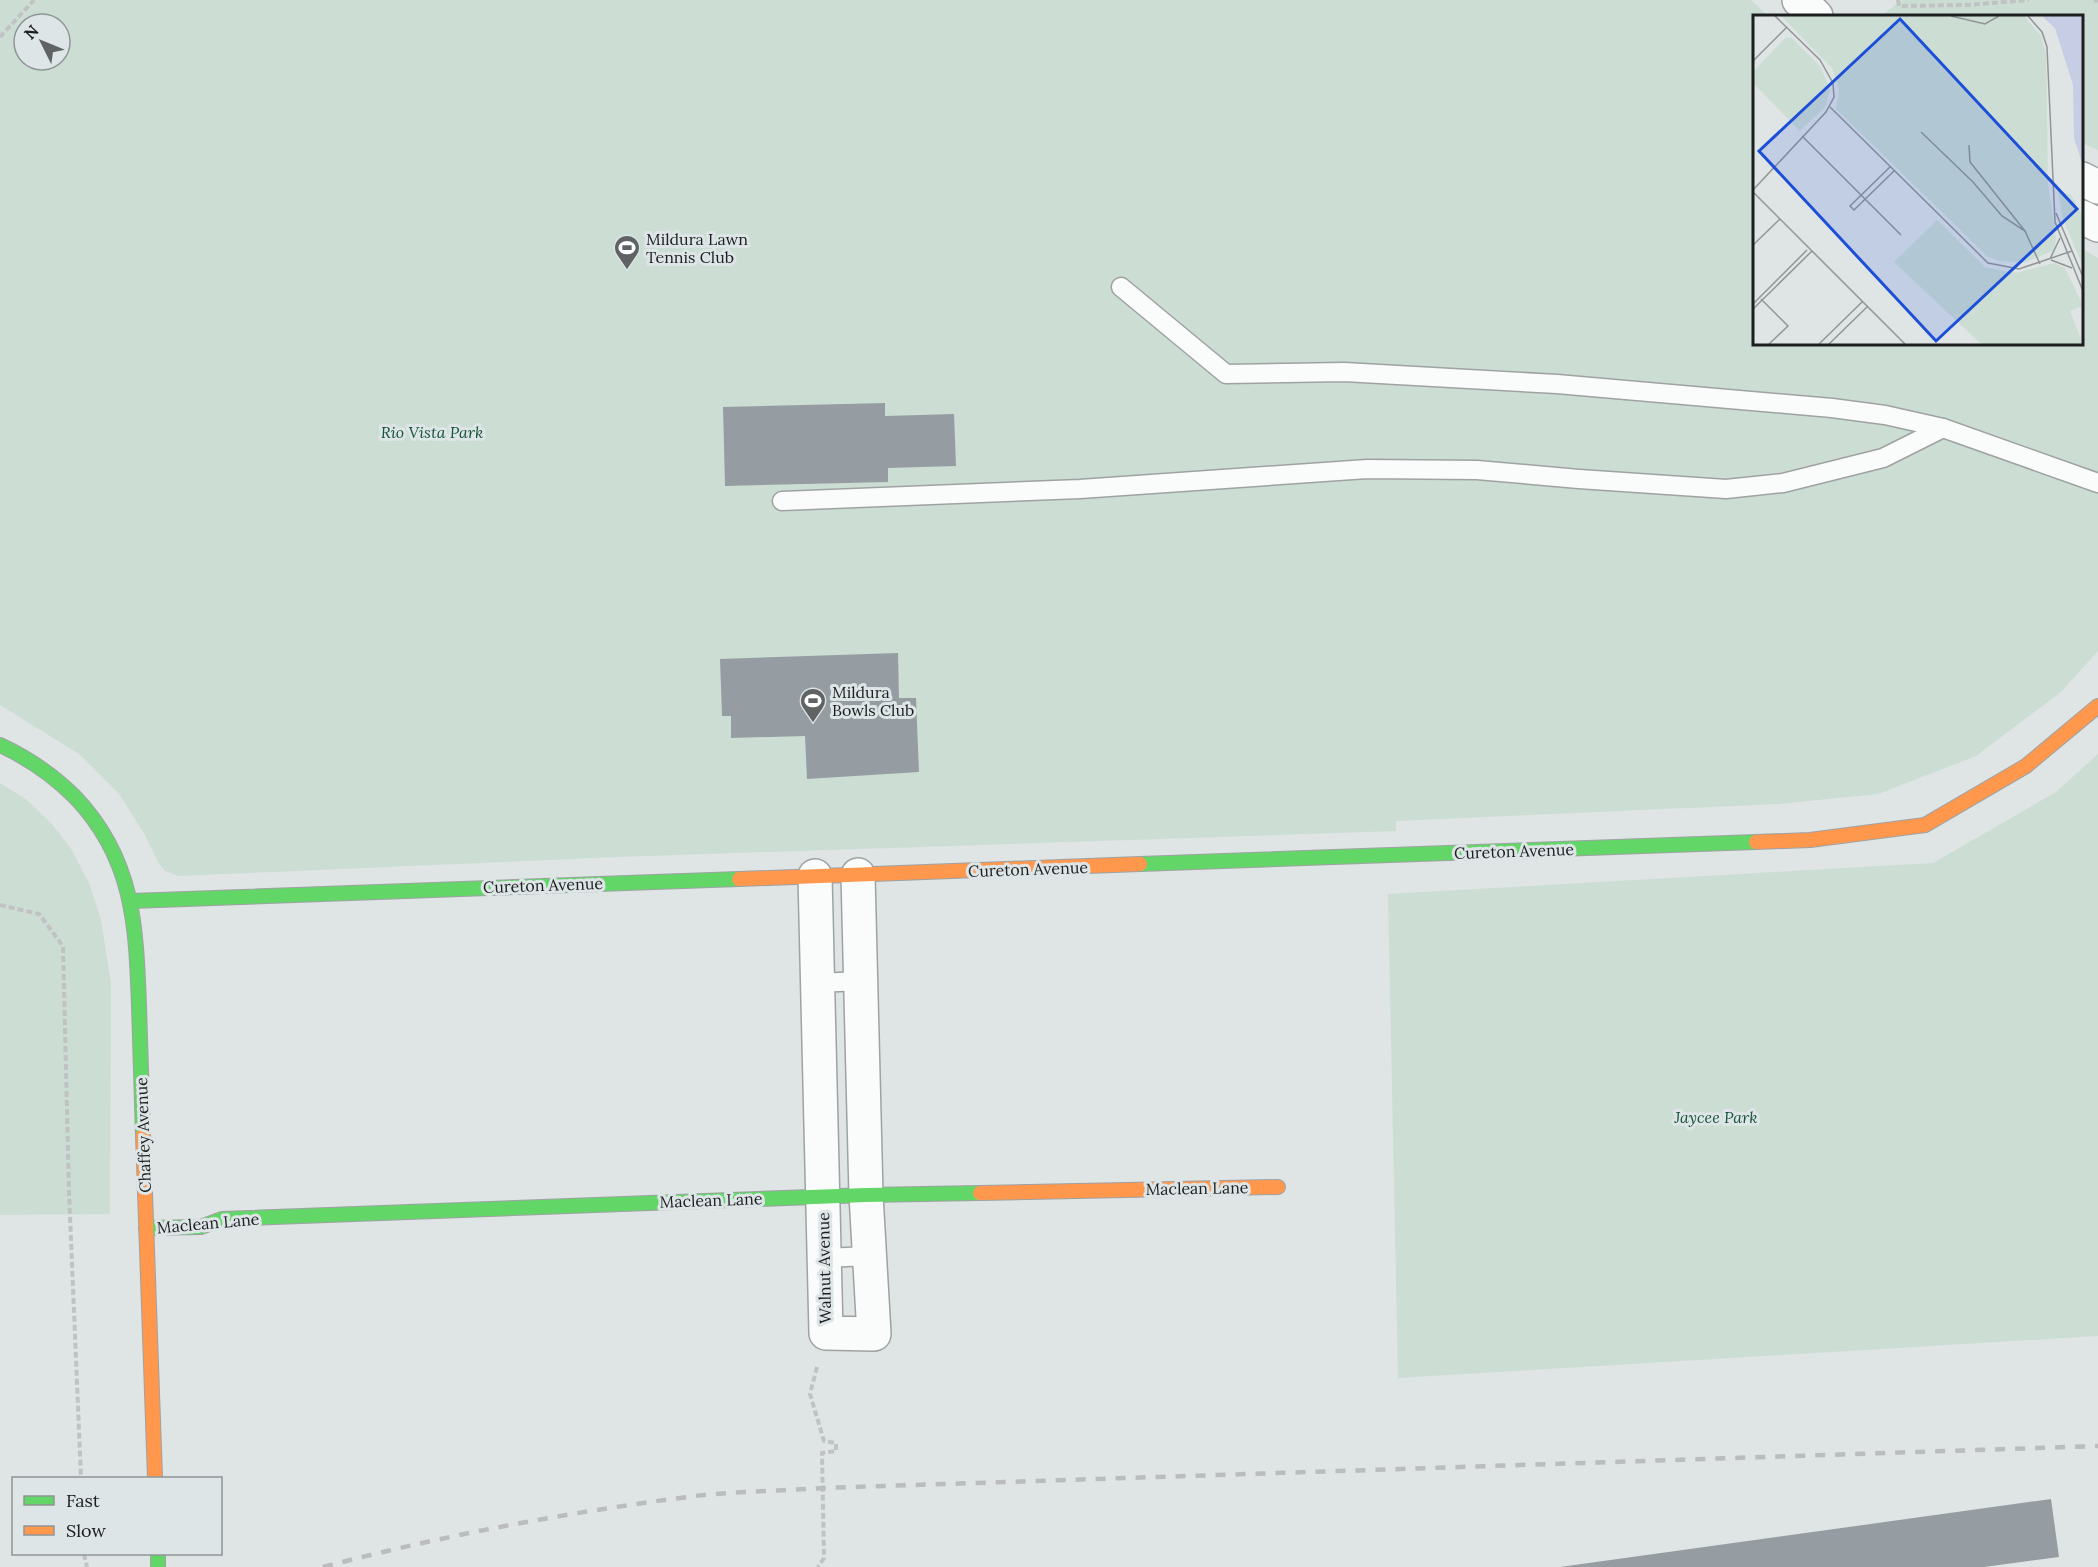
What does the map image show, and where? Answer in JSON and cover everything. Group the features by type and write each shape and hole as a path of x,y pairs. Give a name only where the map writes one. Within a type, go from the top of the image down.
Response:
{"street":[{"path":"1798,0 1815,15"},
{"path":"2083,180 2098,187"},
{"path":"2083,218 2098,225"},
{"name":"Cureton Avenue","path":"130,901 1810,840 1925,825 2026,766 2098,706"},
{"path":"0,745 42,769 71,793 95,821 116,856 130,901"},
{"name":"Walnut Avenue","path":"815,876 826,1334 874,1334 866,1195 858,875"},
{"name":"Chaffey Avenue","path":"130,901 137,952 155,1477"},
{"name":"Maclean Lane","path":"146,1228 201,1227 222,1219 823,1196 1278,1187"}],"lane":[{"path":"1122,287 1226,374 1344,372 1557,384 1832,408 1885,415 1943,428 2098,483"},
{"path":"782,501 1080,489 1366,469 1477,470 1726,489 1783,483 1883,458 1943,428"},
{"path":"817,983 861,981"},
{"path":"824,1258 870,1256"}],"path":[{"path":"0,37 34,0"},
{"path":"1898,0 1899,6 1969,5 2029,0"},
{"path":"0,905 39,914 63,946 69,1192 81,1477"},
{"path":"818,1567 824,1558 822,1453 836,1451 836,1443 824,1441 810,1394 826,1334"}],"green space":[{"name":"Rio Vista Park","path":"0,0 1751,0 1767,15 1753,15 1753,345 2083,345 2083,250 2098,258 2098,651 2061,692 1976,756 1878,794 1778,804 1396,821 1396,831 618,857 179,876 165,871 158,862 145,835 119,794 79,754 0,705"},
{"path":"1902,0 2098,0 2098,150 2083,143 2083,15 1882,15"},
{"name":"Jaycee Park","path":"2098,754 2098,1336 1398,1378 1388,894 1933,863 2056,792"},
{"path":"0,783 27,800 52,824 71,849 89,883 101,920 111,984 110,1214 0,1215"}],"building":[{"path":"885,403 885,416 954,414 956,466 888,468 888,482 725,486 723,407"},
{"path":"898,653 899,698 916,698 919,772 807,779 805,736 731,738 731,716 722,716 720,659"},
{"path":"2051,1499 2059,1557 1984,1567 1560,1567"}],"railway":[{"path":"323,1567 415,1545 554,1517 648,1502 727,1493 2098,1446"}],"traffic: fast":[{"path":"0,745 40,768 75,797 95,820 120,869 128,894 136,948 143,1135"},
{"path":"1140,864 1756,842"},
{"path":"131,901 739,879"},
{"path":"146,1228 201,1227 222,1219 866,1195 980,1193"},
{"path":"158,1555 158,1567"}],"traffic: slow":[{"path":"1756,842 1810,840 1925,825 2026,766 2098,706"},
{"path":"739,879 1140,864"},
{"path":"143,1135 155,1477"},
{"path":"980,1193 1278,1187"}],"place":[{"name":"Mildura Lawn Tennis Club","path":"627,271"},
{"name":"Mildura Bowls Club","path":"813,724"}]}
